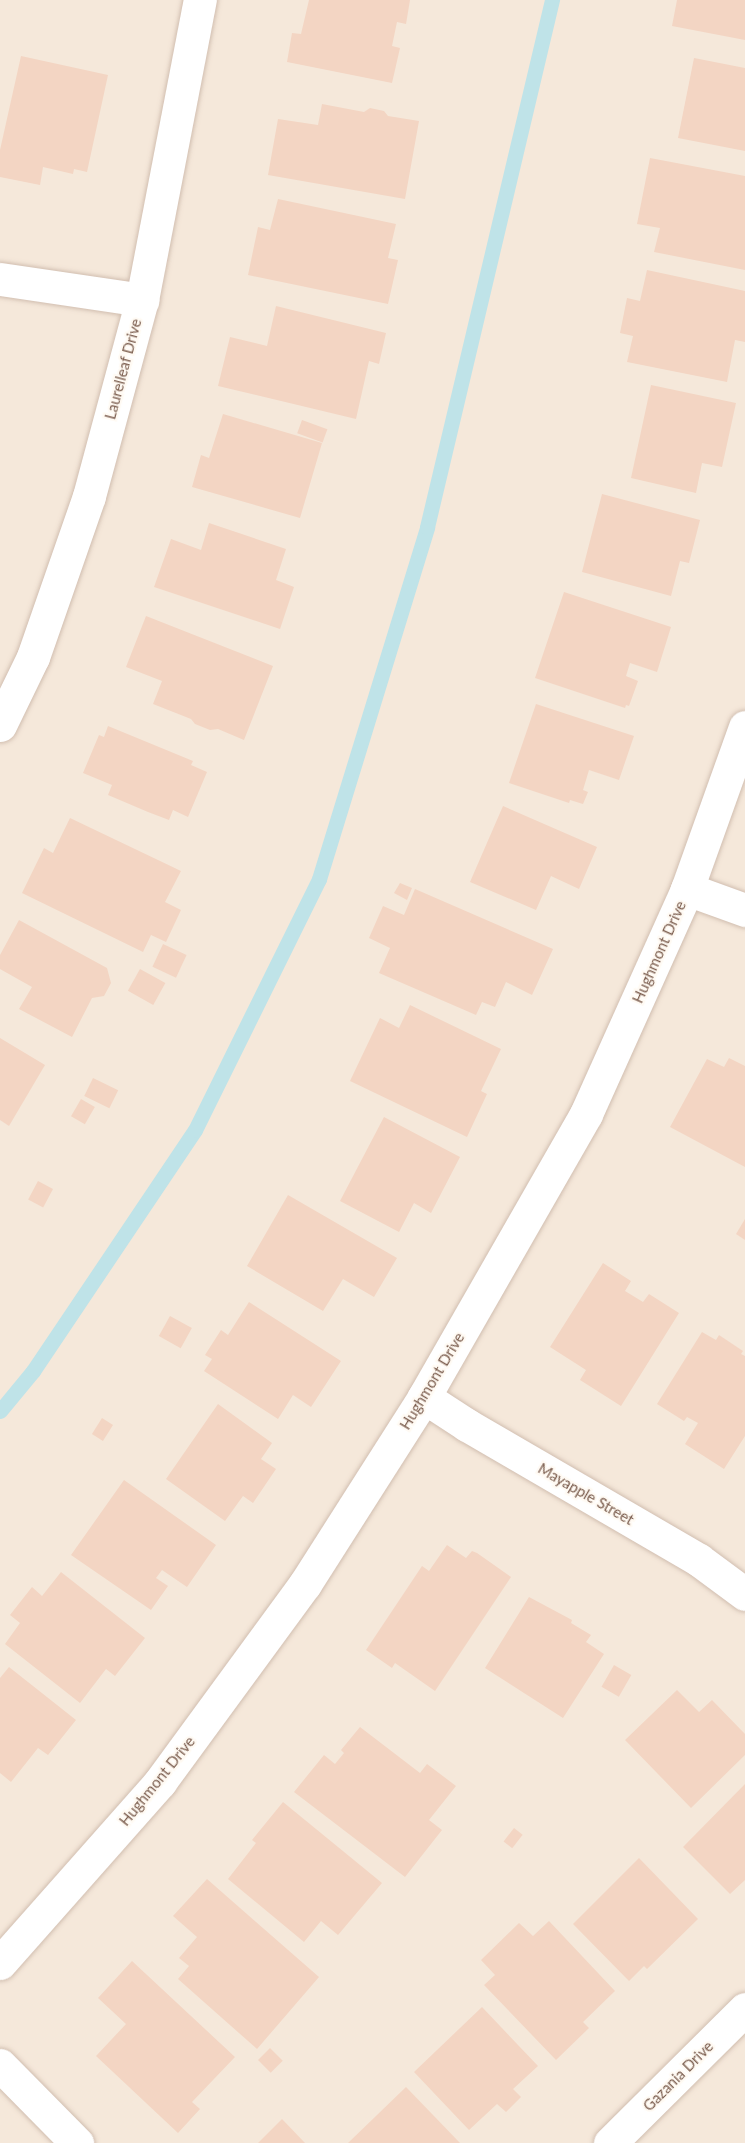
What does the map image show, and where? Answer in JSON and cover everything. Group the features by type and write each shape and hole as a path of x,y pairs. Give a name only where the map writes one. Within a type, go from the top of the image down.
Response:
{"street":[{"name":"Laurelleaf Drive","path":"0,725 33,657 89,496 142,300 200,0"},
{"path":"0,279 142,300"},
{"name":"Hughmont Drive","path":"0,1963 160,1782 306,1584 424,1397 586,1114 687,889 745,727"},
{"path":"687,889 745,910"},
{"name":"Mayapple Street","path":"424,1397 467,1425 699,1560 745,1594"},
{"name":"Gazania Drive","path":"610,2143 745,2009"},
{"path":"0,2065 77,2143"}],"shaded area":[{"path":"0,0 745,0 745,2143 0,2143"}],"building":[{"path":"309,0 410,0 406,24 397,22 392,46 400,48 392,83 287,62 292,33 301,34"},
{"path":"677,0 745,0 745,40 672,26"},
{"path":"21,56 108,75 87,172 74,169 73,174 43,167 40,185 0,177 0,150"},
{"path":"694,58 745,68 745,151 678,138"},
{"path":"322,104 364,112 370,108 384,111 388,116 419,121 405,199 268,175 278,119 318,125"},
{"path":"650,158 745,176 745,270 654,252 660,228 637,224"},
{"path":"278,199 396,224 388,258 398,260 388,304 248,275 258,227 270,230"},
{"path":"647,270 745,291 745,342 735,340 727,382 627,362 633,336 620,333 627,298 640,301"},
{"path":"276,306 386,333 379,364 369,361 356,419 218,386 230,337 267,346"},
{"path":"651,385 736,403 722,467 702,463 696,493 631,478"},
{"path":"223,414 322,443 300,518 192,487 201,455 209,458"},
{"path":"302,420 327,429 323,442 297,433"},
{"path":"602,494 700,520 689,563 680,561 671,596 582,572"},
{"path":"209,523 286,549 276,580 294,587 280,629 154,587 171,539 201,550"},
{"path":"564,592 671,627 657,672 630,663 626,676 638,681 629,706 626,705 625,708 535,678"},
{"path":"146,616 273,666 244,740 218,729 210,730 195,724 191,719 153,704 162,681 126,667"},
{"path":"536,704 634,736 619,780 589,770 583,790 588,792 583,804 570,800 569,803 509,783"},
{"path":"108,726 193,761 191,765 207,772 188,817 173,810 169,820 148,812 108,795 112,785 83,773 99,735 104,737"},
{"path":"503,806 597,847 579,889 551,876 536,910 470,882"},
{"path":"70,818 181,871 165,902 181,910 166,942 151,935 143,952 22,893 44,848 53,853"},
{"path":"400,883 412,888 407,900 394,893"},
{"path":"415,889 553,949 532,995 506,982 495,1007 482,1002 476,1015 379,973 390,948 369,938 383,906 404,915"},
{"path":"19,920 107,968 111,983 104,996 92,998 72,1037 19,1009 32,987 0,969 0,955"},
{"path":"163,944 187,955 176,978 152,967"},
{"path":"140,969 165,983 153,1005 128,991"},
{"path":"410,1005 501,1049 481,1091 487,1094 467,1137 350,1081 380,1018 399,1028"},
{"path":"0,1038 45,1065 9,1126 0,1120"},
{"path":"729,1058 745,1066 745,1167 670,1127 707,1059 724,1067"},
{"path":"93,1078 118,1090 109,1108 84,1096"},
{"path":"81,1099 95,1107 85,1124 71,1116"},
{"path":"384,1117 460,1157 431,1213 414,1203 399,1232 340,1201"},
{"path":"38,1181 53,1189 43,1208 28,1200"},
{"path":"288,1195 397,1258 374,1297 343,1279 323,1311 247,1266"},
{"path":"745,1219 745,1240 736,1234"},
{"path":"603,1263 631,1281 625,1291 643,1302 649,1294 679,1313 621,1406 580,1380 586,1370 550,1347"},
{"path":"249,1302 341,1361 311,1407 293,1395 278,1419 204,1371 212,1359 205,1355 221,1330 228,1335"},
{"path":"170,1316 192,1328 181,1348 159,1336"},
{"path":"702,1332 716,1340 719,1335 743,1351 741,1354 745,1356 745,1436 724,1469 685,1444 698,1423 687,1417 684,1421 657,1404"},
{"path":"218,1404 272,1443 261,1459 276,1469 253,1503 243,1496 225,1521 166,1479"},
{"path":"102,1418 113,1425 103,1441 92,1434"},
{"path":"124,1480 216,1545 187,1587 162,1570 156,1578 168,1586 151,1610 71,1555"},
{"path":"447,1545 466,1558 472,1551 477,1553 511,1577 435,1691 395,1663 392,1668 366,1650 422,1566 429,1571"},
{"path":"61,1572 145,1638 115,1676 106,1669 80,1703 5,1644 20,1623 10,1615 32,1587 42,1596"},
{"path":"529,1597 572,1620 571,1623 591,1635 586,1642 604,1654 563,1718 485,1668"},
{"path":"614,1665 631,1675 619,1697 602,1687"},
{"path":"9,1667 76,1720 48,1755 38,1748 11,1782 0,1773 0,1678"},
{"path":"677,1690 699,1712 712,1700 745,1734 745,1755 691,1808 625,1740"},
{"path":"360,1727 420,1773 427,1764 456,1786 429,1820 442,1830 405,1877 294,1792 324,1755 335,1764 344,1753 341,1750"},
{"path":"745,1784 745,1880 730,1894 683,1847"},
{"path":"283,1802 382,1883 338,1935 321,1921 304,1942 228,1879 256,1843 252,1840"},
{"path":"514,1828 523,1835 512,1848 504,1841"},
{"path":"639,1858 698,1919 647,1969 644,1966 629,1981 573,1924"},
{"path":"207,1879 319,1977 257,2049 178,1979 189,1966 179,1958 197,1937 173,1916"},
{"path":"549,1921 615,1991 583,2022 589,2028 556,2060 484,1985 495,1975 481,1960 519,1923 533,1936"},
{"path":"132,1961 235,2057 192,2102 200,2109 178,2133 96,2056 126,2024 98,1998"},
{"path":"482,2007 538,2066 513,2089 521,2097 506,2112 497,2104 469,2130 414,2072"},
{"path":"270,2048 283,2061 271,2073 258,2060"},
{"path":"406,2087 460,2143 348,2143"},
{"path":"282,2119 305,2143 258,2143"}],"waterway":[{"path":"0,1411 33,1371 195,1130 319,879 427,527 552,0"}]}
